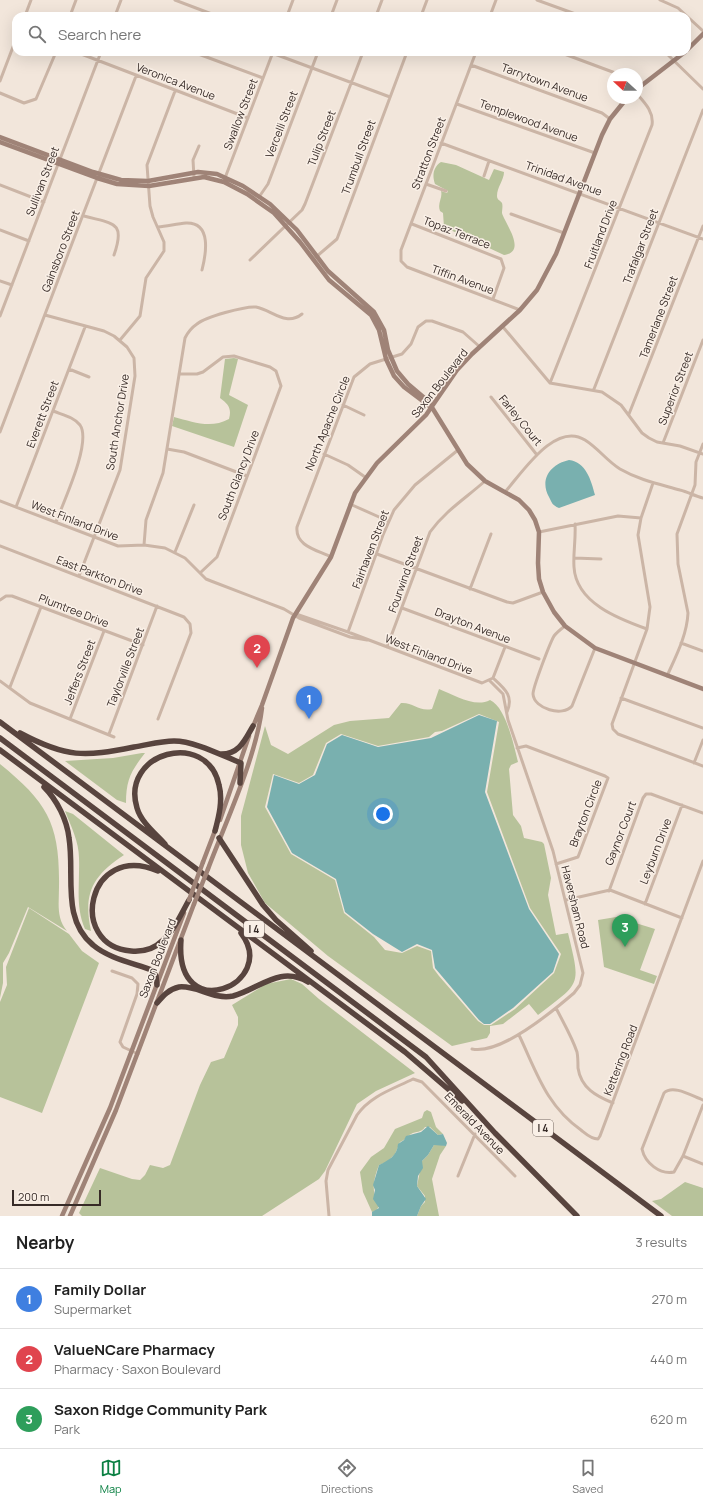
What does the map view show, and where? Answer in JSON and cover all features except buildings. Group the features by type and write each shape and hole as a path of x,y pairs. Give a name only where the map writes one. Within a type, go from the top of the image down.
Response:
{"highway":[{"path":"3,724 34,741 62,752 78,754 96,754 174,741 187,743 241,763 240,783"},
{"name":"I 4","path":"3,724 174,854 320,961 402,1024 661,1216"},
{"path":"217,754 228,753 238,748 252,726"},
{"name":"I 4","path":"0,738 426,1057 496,1133 577,1216"},
{"path":"0,750 405,1052 449,1088 496,1133"},
{"path":"174,854 143,820 137,809 135,800 136,787 140,776 147,765 158,757 167,753 184,753 204,760 209,765 217,777 220,786 220,809 216,831"},
{"path":"33,775 50,793 61,813 69,837 72,896 76,923 87,939 101,951 152,970 156,976 157,985"},
{"path":"219,838 263,905 320,961"},
{"path":"173,880 157,871 140,865 127,866 111,872 99,885 92,902 94,920 101,934 112,945 123,949 135,951 150,949 166,938 192,902"},
{"path":"181,940 181,964 188,977 196,985 205,989 222,989 240,979 249,963 248,944 236,927"},
{"path":"157,1003 168,992 180,987 224,997 234,995 275,977 287,976 305,981 326,993"}],"main road":[{"path":"691,46 703,33"},
{"path":"643,84 679,56"},
{"name":"Saxon Boulevard","path":"70,1216 96,1158 138,1054 181,940 203,862 216,831 241,763 252,726 262,704 295,614 331,557 350,504 365,477 432,408 457,370 520,310 537,290 547,273 610,119 622,104"},
{"path":"0,137 124,185 166,184 193,175 225,179 258,198 288,224 336,286 371,315 379,330 386,359 391,371 401,384 432,408"},
{"path":"0,142 59,161"},
{"path":"314,257 376,315 384,330 391,357 400,375 428,401 467,464 485,481 519,500 529,510 535,520 539,532 539,579 543,592 554,612 565,626 595,648 703,689"},
{"name":"Saxon Boulevard","path":"62,1216 95,1145 157,985 192,902 208,869 240,783 260,722 262,704"},
{"path":"95,1145 96,1158"},
{"path":"90,1156 92,1160 90,1172"}],"street":[{"path":"26,12 31,0"},
{"path":"72,12 76,0"},
{"path":"116,12 121,0"},
{"path":"175,0 206,12"},
{"path":"288,12 292,0"},
{"path":"332,12 337,0"},
{"path":"378,12 382,0"},
{"path":"422,12 427,0"},
{"path":"492,12 496,0"},
{"path":"537,0 570,12"},
{"path":"660,0 678,8 682,12"},
{"path":"691,21 703,33"},
{"path":"0,81 12,50"},
{"path":"0,93 24,102 32,102 36,99 54,56"},
{"name":"Veronica Avenue","path":"86,56 248,118"},
{"name":"Sullivan Street","path":"0,316 100,56"},
{"path":"204,56 263,78"},
{"name":"Swallow Street","path":"225,179 272,56"},
{"path":"281,56 390,97"},
{"name":"Vercelli Street","path":"258,198 268,184 316,56"},
{"name":"Tulip Street","path":"250,260 288,224 305,204 361,56"},
{"name":"Trumbull Street","path":"314,257 337,239 405,56"},
{"name":"Stratton Street","path":"401,261 401,250 474,56"},
{"path":"570,56 607,70"},
{"path":"669,56 703,89"},
{"name":"Tarrytown Avenue","path":"471,65 602,112 610,119"},
{"name":"Gainsboro Street","path":"0,432 84,216 136,76"},
{"path":"45,315 104,331 120,340 140,316 146,278 164,251 164,242 150,206 148,166 175,91"},
{"name":"Fruitland Drive","path":"550,383 653,120 647,105 643,101"},
{"name":"Templewood Avenue","path":"457,104 595,153"},
{"name":"Trafalgar Street","path":"594,389 703,110"},
{"name":"Trinidad Avenue","path":"441,143 703,239"},
{"path":"193,175 192,160 198,146"},
{"path":"484,176 489,161"},
{"path":"426,184 446,191"},
{"path":"0,185 44,202"},
{"path":"511,214 564,233"},
{"path":"84,216 108,223 118,230 120,237 114,255"},
{"path":"158,227 188,223 197,226 203,233 206,240 206,255 202,270"},
{"name":"Topaz Terrace","path":"412,224 501,259 504,268 493,299"},
{"name":"Tamerlane Street","path":"629,414 703,226"},
{"path":"0,230 29,241"},
{"name":"Tiffin Avenue","path":"401,261 407,267 520,310"},
{"path":"0,281 12,285"},
{"path":"144,545 146,520 160,484 185,338 189,330 198,323 246,306 258,308 284,319 298,318 302,314"},
{"name":"North Apache Circle","path":"331,557 304,544 298,538 297,527 351,382 359,371 370,364 402,354 408,349 415,331 426,321 432,321 463,332 480,347"},
{"path":"503,326 550,383 559,386 594,389 614,398 629,414 642,433 649,438 663,443 680,446 701,454"},
{"name":"Everett Street","path":"16,507 85,327"},
{"name":"South Anchor Drive","path":"79,576 120,470 135,376 134,358 120,340"},
{"name":"Superior Street","path":"663,443 703,340"},
{"name":"South Glancy Drive","path":"179,374 197,374 203,372 223,357 234,356 270,367 276,371 280,378 279,393 217,557 200,573"},
{"path":"69,369 89,376"},
{"name":"Farley Court","path":"491,397 537,455"},
{"path":"343,405 364,415"},
{"path":"53,411 74,419 81,426 83,436 80,457 56,522"},
{"path":"505,492 537,455 556,439 566,436 576,436 584,439 620,468 653,483 703,498"},
{"path":"667,676 686,628 688,613 678,564 677,534 695,485 696,462 701,454 703,444"},
{"path":"167,449 184,452 247,476"},
{"name":"Fairhaven Street","path":"348,632 388,521 403,498 415,485 458,450"},
{"path":"324,454 348,465 365,477"},
{"name":"Fourwind Street","path":"387,647 417,569 423,547 430,532 438,521 485,481"},
{"path":"653,483 641,518 638,535 650,607 647,629 613,718 613,729 618,734 703,766"},
{"name":"West Finland Drive","path":"0,501 94,537 125,547 144,545 165,548 176,552 211,581 477,682 490,680"},
{"path":"350,504 388,521"},
{"path":"176,552 194,505"},
{"path":"539,532 618,516 641,518"},
{"path":"575,524 574,568 577,579 586,594 604,611 647,629"},
{"path":"470,589 491,534"},
{"name":"East Parkton Drive","path":"0,546 184,617 190,624 190,633 158,719"},
{"path":"377,554 470,589 513,603 543,592"},
{"path":"574,558 600,559"},
{"name":"Plumtree Drive","path":"0,600 6,596 12,596 143,645"},
{"name":"Taylorville Street","path":"109,734 157,606"},
{"path":"10,687 41,607"},
{"name":"Drayton Avenue","path":"402,608 538,659"},
{"name":"West Finland Drive","path":"295,614 299,618 350,637 366,640"},
{"path":"565,626 553,638 534,690 534,698 539,705 557,712 567,711 572,706 595,648"},
{"name":"Jeffers Street","path":"70,719 104,631"},
{"path":"348,632 350,637"},
{"path":"681,643 703,651"},
{"path":"490,680 505,647"},
{"name":"Haversham Road","path":"472,1049 480,1051 519,1035 556,1008 578,989 582,977 582,965 556,864 517,748 503,694 490,680"},
{"path":"0,681 30,703 114,737"},
{"path":"621,698 703,728"},
{"path":"694,763 703,740"},
{"name":"Brayton Circle","path":"517,748 526,746 608,778 578,857 556,864"},
{"name":"Gaynor Court","path":"609,890 643,798 646,794 651,794 703,813"},
{"name":"Leyburn Drive","path":"645,904 682,805"},
{"name":"Kettering Road","path":"519,1035 550,1100 565,1118 591,1137 598,1138 613,1103 703,861"},
{"path":"566,900 609,890 682,918"},
{"path":"112,971 132,978 138,984 137,994 120,1042 123,1047 138,1054"},
{"path":"556,1008 577,1053 580,1073 587,1089 613,1103"},
{"name":"Emerald Avenue","path":"329,1216 326,1181 328,1170 363,1106 371,1100 413,1079 422,1082 515,1176"},
{"path":"703,1100 674,1089 666,1091 661,1097 642,1149 644,1158 663,1172 674,1172 684,1156 703,1105"},
{"path":"458,1176 475,1134"},
{"path":"684,1156 703,1164"}],"green space":[{"path":"441,162 456,165 489,180 494,169 504,172 497,196 502,203 502,213 513,236 514,248 511,253 504,255 444,227 443,213 440,211 439,205 441,191 447,193 448,191 435,184 434,178 436,166"},
{"path":"225,359 238,359 229,395 248,405 234,447 172,426 174,417 202,424 215,424 229,419 230,409 220,398"},
{"path":"439,689 471,702 484,702 490,700 501,710 505,718 518,762 511,765 509,769 513,815 521,826 524,838 542,842 544,844 551,878 548,895 556,935 568,933 576,974 570,989 538,1015 529,1004 503,1024 490,1026 490,1033 487,1038 452,1046 328,956 265,903 248,873 241,845 241,816 265,726 271,745 288,754 334,725 350,721 389,718 401,703 427,710 432,709","holes":["479,714 499,722 487,792 530,908 561,954 554,973 515,1009 491,1025 484,1025 478,1021 433,968 431,951 417,946 402,953 385,950 374,937 344,913 335,880 291,854 265,807 273,774 299,783 313,775 326,743 341,734 378,746 429,737 435,732 442,731"]},
{"path":"145,753 136,765 128,782 126,803 117,800 65,761 113,758"},
{"path":"0,764 30,791 48,816 57,847 59,865 60,916 63,926 67,931 28,907 9,953 3,963 3,983 0,998"},
{"path":"65,811 73,814 124,855 104,871 92,887 88,906 91,931 85,929 80,912 79,852"},
{"path":"29,908 69,934 82,951 99,963 42,1113 0,1097 0,1002 7,985 6,967"},
{"path":"616,917 655,929 640,970 657,976 654,984 604,967 598,920"},
{"path":"291,979 302,984 319,999 415,1073 376,1091 357,1104 325,1171 319,1179 262,1216 82,1216 79,1213 100,1168 132,1179 140,1180 145,1175 150,1165 163,1168 170,1165 200,1085 211,1062 224,1058 238,1025 238,1017 232,1005 266,984"},
{"path":"427,1110 431,1112 436,1127 443,1134 438,1135 430,1127 425,1127 420,1131 411,1134 400,1142 395,1154 387,1162 379,1165 375,1176 374,1191 376,1201 379,1206 376,1211 372,1212 363,1192 360,1172 371,1157 384,1148 395,1129 422,1118 424,1112"},
{"path":"438,1144 446,1146 440,1155 432,1179 439,1216 417,1216 421,1206 425,1202 425,1196 417,1186 422,1161 434,1145"},
{"path":"685,1182 703,1188 703,1216 672,1216 652,1201 661,1199"}],"water":[{"path":"569,460 575,461 584,468 592,483 595,495 559,508 554,505 549,497 545,484 546,478 548,473 557,465"},
{"path":"479,715 497,721 485,792 529,909 559,954 553,972 513,1008 490,1024 484,1024 479,1020 435,968 432,950 417,944 402,952 373,934 345,912 336,879 292,853 267,807 274,775 299,784 315,775 327,744 342,735 378,747 431,738"},
{"path":"428,1126 438,1135 443,1134 447,1143 446,1146 434,1145 422,1161 423,1168 418,1176 417,1186 426,1199 417,1216 372,1216 372,1212 379,1208 373,1199 375,1190 373,1185 379,1165 394,1155 398,1144 404,1140 406,1136 421,1132"}],"place":[{"name":"ValueNCare Pharmacy","path":"257,668"},
{"name":"Family Dollar","path":"309,719"},
{"name":"Saxon Ridge Community Park","path":"625,947"}]}
